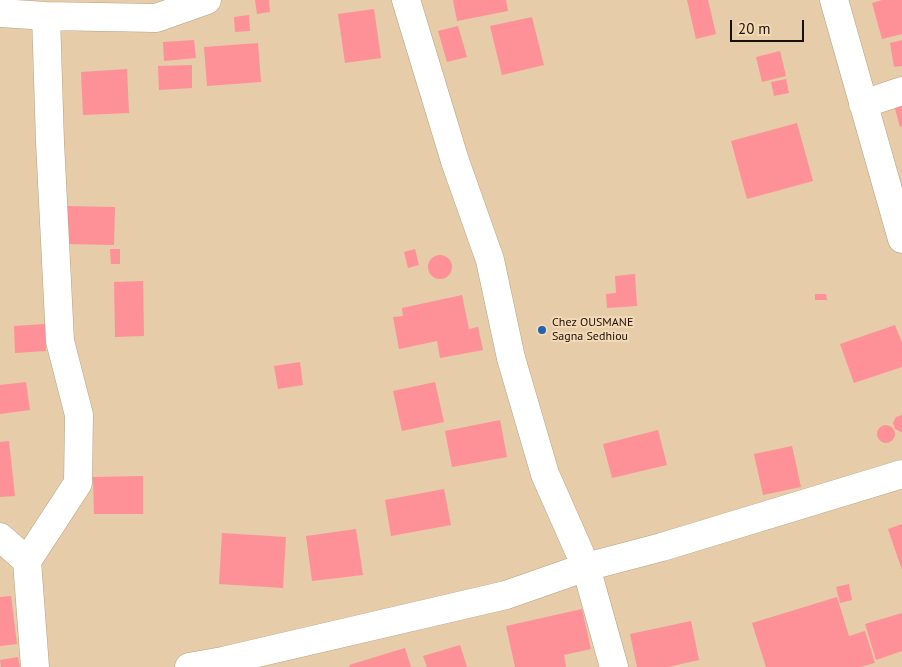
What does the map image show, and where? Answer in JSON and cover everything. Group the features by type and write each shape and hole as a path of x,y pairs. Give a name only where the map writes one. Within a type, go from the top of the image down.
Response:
{"street":[{"path":"0,13 46,16 156,18 207,0"},
{"path":"406,0 455,161 490,260 511,358 545,474 586,567 614,667"},
{"path":"834,0 902,240"},
{"path":"35,667 27,561 78,483 79,415 60,342 46,16"},
{"path":"863,104 902,91"},
{"path":"189,667 506,595 586,567 662,547 902,474"},
{"path":"0,536 27,561"}],"building":[{"path":"255,0 269,0 270,12 257,14"},
{"path":"453,0 506,0 508,11 457,21"},
{"path":"687,0 708,0 716,34 696,39"},
{"path":"882,0 902,0 902,34 882,39 872,3"},
{"path":"374,9 381,58 345,63 338,14"},
{"path":"249,15 250,31 235,32 234,17"},
{"path":"532,17 544,65 502,75 490,26"},
{"path":"458,26 467,57 447,62 438,31"},
{"path":"194,40 196,58 164,61 163,42"},
{"path":"902,40 902,66 894,67 890,43"},
{"path":"258,43 261,82 207,86 204,47"},
{"path":"780,51 786,76 762,82 756,57"},
{"path":"192,65 192,88 159,90 158,66"},
{"path":"127,69 129,113 83,115 81,72"},
{"path":"786,79 789,93 774,96 771,82"},
{"path":"902,102 902,126 900,127 894,105"},
{"path":"797,123 813,181 747,199 731,141"},
{"path":"66,206 115,207 114,245 65,244"},
{"path":"110,249 120,249 120,264 111,264"},
{"path":"415,249 419,265 408,268 404,252"},
{"path":"440,255 449,258 452,267 449,276 440,279 431,276 428,267 431,258"},
{"path":"635,274 637,306 607,308 606,294 616,293 615,276"},
{"path":"143,281 144,336 115,337 114,282"},
{"path":"815,294 826,294 827,300 815,300"},
{"path":"462,295 469,329 478,327 483,350 440,358 437,341 399,349 393,317 403,316 402,308"},
{"path":"45,324 46,351 15,353 14,326"},
{"path":"895,325 902,343 902,367 854,383 840,344"},
{"path":"300,362 303,385 278,389 274,366"},
{"path":"26,382 30,410 0,414 0,385"},
{"path":"435,382 444,422 402,431 393,391"},
{"path":"902,415 901,432 895,429 893,423 896,417"},
{"path":"500,420 507,457 452,467 445,431"},
{"path":"886,425 892,428 895,434 892,440 886,443 880,440 877,434 880,428"},
{"path":"658,430 667,465 612,478 603,444"},
{"path":"9,441 15,496 0,497 0,442"},
{"path":"792,446 801,487 763,495 754,454"},
{"path":"143,476 143,514 94,514 93,477"},
{"path":"444,489 451,525 391,536 385,500"},
{"path":"902,524 902,570 888,529"},
{"path":"356,529 363,575 312,581 306,536"},
{"path":"222,533 286,537 283,588 219,584"},
{"path":"849,584 852,600 840,603 836,587"},
{"path":"11,596 17,644 0,646 0,597"},
{"path":"837,597 849,636 865,631 875,663 860,667 766,667 752,623"},
{"path":"582,609 591,649 564,655 566,667 515,667 506,626"},
{"path":"902,613 902,651 876,660 865,624"},
{"path":"691,621 699,660 668,667 637,667 630,634"},
{"path":"460,645 467,667 427,667 423,656"},
{"path":"405,648 411,667 350,667 349,665"},
{"path":"18,657 20,667 1,667 0,660"}],"place":[{"name":"Chez OUSMANE Sagna Sedhiou","path":"542,330"}]}
